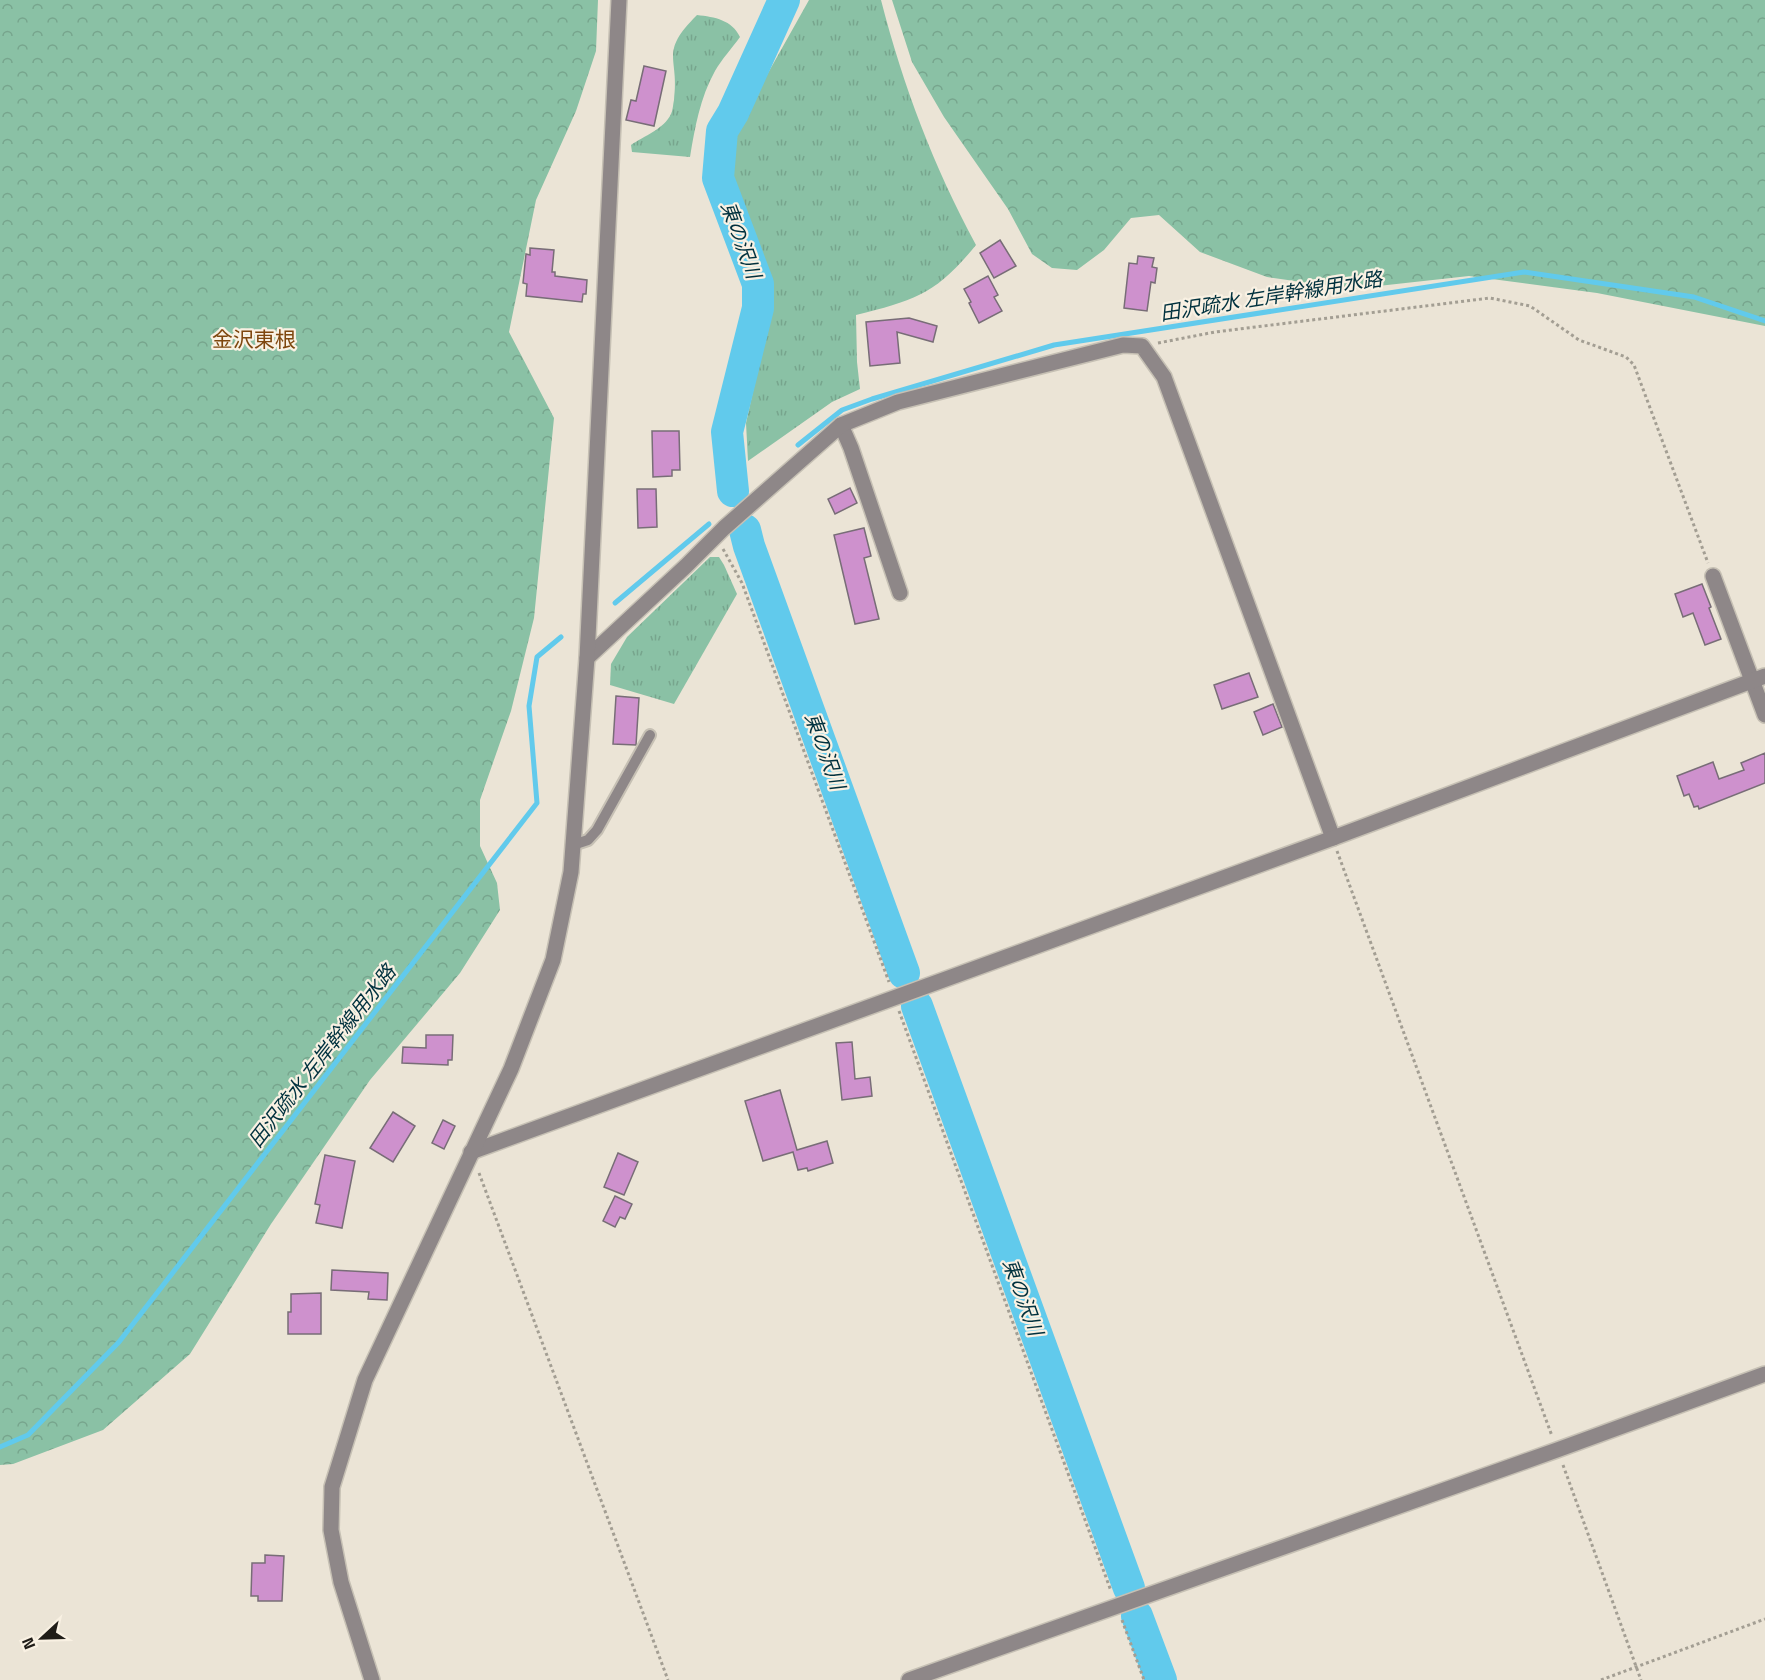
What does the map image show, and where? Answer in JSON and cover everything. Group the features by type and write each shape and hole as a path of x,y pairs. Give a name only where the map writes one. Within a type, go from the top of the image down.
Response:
{"street":[{"path":"372,1680 341,1582 331,1530 332,1487 365,1380 511,1069 553,960 571,872 579,740 587,658 619,0"},
{"path":"587,658 715,536 840,425 909,399 1123,345 1142,346 1164,377 1333,838"},
{"path":"840,425 851,448 900,593"},
{"path":"1713,576 1759,678 1765,715"},
{"path":"471,1152 1333,838 1759,678"},
{"path":"909,1680 1765,1374"}],"lane":[{"path":"573,845 588,840 597,830 650,735"}],"path":[{"path":"1142,346 1215,332 1490,298 1530,306 1579,340 1626,357 1634,365 1713,576"},
{"path":"715,536 742,583 1144,1680"},
{"path":"1333,838 1641,1680"},
{"path":"471,1152 668,1680"},
{"path":"1601,1680 1765,1619"}],"green space":[{"path":"0,0 598,0 596,51 576,111 536,200 509,332 554,418 534,618 511,711 480,800 480,846 497,883 500,910 460,973 370,1080 271,1224 190,1354 103,1430 13,1464 0,1465"},
{"path":"809,0 881,0 899,64 921,126 976,245 949,274 924,293 894,305 856,315 860,389 832,402 748,461 746,423 770,315 771,298 768,269 738,197 732,173 732,146 745,114"},
{"path":"892,0 1765,0 1765,326 1597,293 1469,276 1351,289 1267,277 1200,252 1159,215 1131,218 1104,250 1077,270 1052,268 1032,254 1008,209 944,117 912,62"},
{"path":"697,15 716,18 728,23 740,37 718,67 705,92 690,157 632,152 631,145 659,128 671,114 675,85 674,47 685,28"},
{"path":"710,557 719,557 737,594 674,704 610,685 611,664 627,637"}],"building":[{"path":"644,66 666,71 654,126 626,120 631,100 636,101"},
{"path":"1000,240 1016,266 994,278 980,253"},
{"path":"530,248 554,250 552,272 555,272 555,276 587,280 586,294 583,294 582,302 526,296 527,284 523,283 526,254 530,255"},
{"path":"1138,256 1154,258 1152,267 1157,268 1155,283 1151,282 1147,311 1124,308 1129,263 1137,264"},
{"path":"988,276 998,295 994,297 1002,311 979,323 964,289"},
{"path":"909,318 937,326 933,342 897,332 900,363 870,366 866,322"},
{"path":"652,431 679,431 680,470 672,470 672,476 653,477"},
{"path":"850,488 857,503 835,514 828,499"},
{"path":"637,489 656,489 657,527 638,528"},
{"path":"864,528 871,556 864,558 879,619 855,624 834,535"},
{"path":"1702,584 1721,639 1705,645 1693,613 1683,617 1675,594"},
{"path":"1249,673 1258,697 1222,709 1214,685"},
{"path":"616,696 639,698 636,745 613,744"},
{"path":"1273,704 1282,727 1263,735 1254,712"},
{"path":"1765,753 1765,783 1699,809 1698,806 1694,807 1689,794 1684,796 1677,776 1713,762 1719,779 1744,770 1741,763"},
{"path":"426,1035 453,1035 452,1060 448,1060 448,1065 402,1063 403,1047 426,1048"},
{"path":"852,1042 855,1079 870,1077 872,1096 842,1100 836,1043"},
{"path":"780,1090 797,1150 827,1141 833,1163 808,1171 807,1168 798,1170 793,1152 763,1161 745,1101"},
{"path":"393,1112 415,1126 393,1162 370,1148"},
{"path":"443,1120 455,1126 444,1149 432,1143"},
{"path":"618,1153 638,1162 624,1195 604,1187"},
{"path":"325,1155 355,1161 342,1228 316,1223 320,1205 315,1204"},
{"path":"615,1196 632,1204 625,1219 620,1217 615,1227 603,1221"},
{"path":"332,1270 388,1273 387,1300 368,1299 369,1292 331,1290"},
{"path":"321,1293 321,1334 288,1334 291,1294"},
{"path":"265,1555 284,1556 282,1601 258,1601 258,1596 251,1596 252,1563 265,1563"}],"waterway":[{"name":"東の沢川","path":"733,491 727,432 758,308 758,284 718,178 722,131 733,113 784,0"},
{"name":"田沢疏水 左岸幹線用水路","path":"798,445 842,410 1054,345 1524,272 1694,297 1765,321"},
{"name":"田沢疏水 左岸幹線用水路","path":"615,603 709,524"},
{"name":"東の沢川","path":"745,530 904,973"},
{"name":"田沢疏水 左岸幹線用水路","path":"0,1447 28,1435 119,1342 537,803 529,706 537,657 561,637"},
{"name":"東の沢川","path":"917,1006 1129,1588"},
{"name":"東の沢川","path":"1137,1616 1161,1680"}],"district":[{"name":"金沢東根","path":"254,340"}]}
